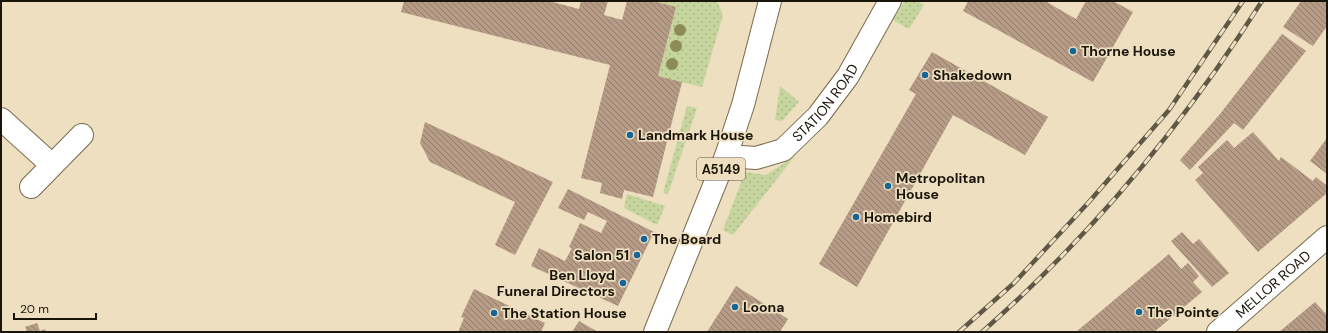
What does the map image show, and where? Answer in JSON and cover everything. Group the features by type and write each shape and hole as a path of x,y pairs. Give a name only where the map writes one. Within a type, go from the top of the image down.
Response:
{"street":[{"name":"A5149","path":"655,332 726,156 743,105 770,1"},
{"name":"STATION ROAD","path":"726,156 756,158 783,150 818,116 848,76 890,1"},
{"path":"1,118 52,165"},
{"path":"31,187 82,135"},
{"name":"MELLOR ROAD","path":"1218,332 1327,237"}],"green space":[{"path":"653,1 717,1 723,15 702,87 658,76 676,7"},
{"path":"905,1 917,1 924,5 909,29 893,20"},
{"path":"780,86 799,102 782,121 775,120"},
{"path":"687,106 697,108 668,194 663,193"},
{"path":"795,156 733,235 723,230 745,172 766,175"},
{"path":"627,194 665,206 657,225 624,208"}],"building":[{"name":"Landmark House","path":"404,1 549,1 579,9 581,1 608,1 604,15 622,20 627,1 653,1 676,7 658,76 682,82 653,197 624,190 622,199 600,193 602,183 581,178 610,65 401,12"},
{"name":"Thorne House","path":"968,1 1045,1 1076,19 1086,1 1113,1 1133,12 1093,82 963,11"},
{"path":"1301,1 1327,1 1327,26 1313,46 1283,27"},
{"path":"1282,34 1306,51 1243,130 1234,123 1190,170 1180,160 1220,114"},
{"name":"Metropolitan House","path":"932,52 1048,117 1025,155 953,115 857,287 819,264 916,94 909,90"},
{"path":"425,122 553,182 515,255 495,245 515,202 430,162 420,143"},
{"path":"1253,132 1279,161 1281,157 1313,181 1316,177 1327,186 1327,193 1258,252 1195,180 1203,173 1198,167 1227,140 1234,148"},
{"path":"1327,138 1327,174 1310,161"},
{"path":"568,189 654,232 618,306 531,266 539,248 565,261 572,248 569,247 580,223 601,233 607,221 588,212 584,220 558,208"},
{"path":"1182,232 1193,244 1199,239 1229,273 1212,287 1171,241"},
{"name":"The Pointe","path":"1169,254 1181,269 1188,263 1199,276 1193,282 1202,292 1154,332 1076,332"},
{"path":"736,286 788,319 780,332 707,332"},
{"name":"The Station House","path":"474,289 545,323 541,332 458,332 464,318 461,317"},
{"path":"1315,302 1327,315 1327,332 1279,332"},
{"path":"579,321 598,332 572,332"},
{"path":"37,323 40,331 45,329 46,332 27,332 25,327"}],"railway":[{"path":"959,332 1014,283 1088,203 1169,110 1243,1"},
{"path":"982,332 1061,257 1134,177 1201,91 1262,1"}],"place":[{"name":"Thorne House","path":"1073,51"},
{"name":"Shakedown","path":"925,75"},
{"name":"Landmark House","path":"630,135"},
{"name":"Metropolitan House","path":"888,186"},
{"name":"Homebird","path":"856,217"},
{"name":"The Board","path":"644,239"},
{"name":"Salon 51","path":"637,255"},
{"name":"Ben Lloyd Funeral Directors","path":"623,283"},
{"name":"Loona","path":"735,307"},
{"name":"The Pointe","path":"1139,312"},
{"name":"The Station House","path":"494,313"}]}
